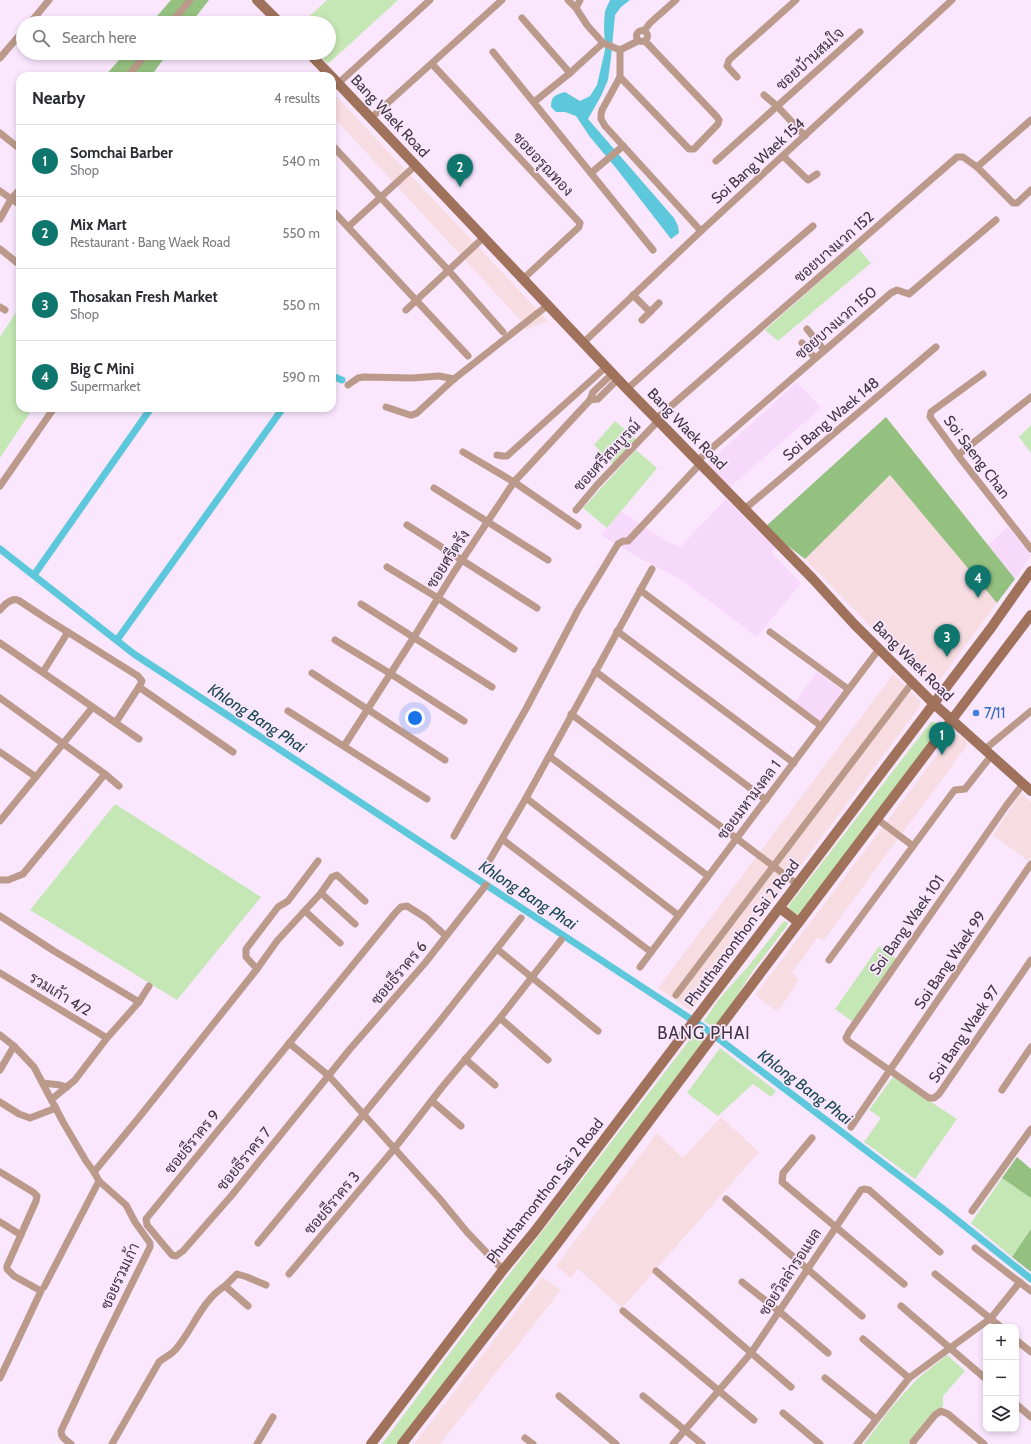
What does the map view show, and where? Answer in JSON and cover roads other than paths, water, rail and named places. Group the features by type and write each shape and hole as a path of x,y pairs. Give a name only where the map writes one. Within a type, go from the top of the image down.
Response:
{"main road":[{"path":"257,0 273,16"},
{"name":"Bang Waek Road","path":"315,60 325,72"},
{"name":"Bang Waek Road","path":"336,85 372,118 483,238 656,420 813,579 912,683 987,753 1031,791"},
{"name":"Phutthamonthon Sai 2 Road","path":"371,1444 780,908 991,628 1031,571"},
{"path":"402,1444 560,1240 798,922 1031,615"},
{"path":"780,908 798,922"}],"street":[{"path":"36,16 49,0"},
{"path":"177,16 190,0"},
{"path":"336,79 430,0"},
{"path":"372,118 502,0"},
{"path":"568,0 576,8 587,25 603,44 616,49 642,41"},
{"path":"576,8 580,0"},
{"path":"620,77 689,149 694,149 718,124 719,120 717,117 642,41 637,38 637,34 639,32 644,31 650,22 676,0"},
{"name":"Soi Bang Waek 154","path":"583,343 701,231 952,0"},
{"path":"737,77 727,66 729,60 792,1"},
{"path":"522,18 570,73"},
{"name":"ซอยบ้านสมใจ","path":"716,161 860,32"},
{"path":"0,58 16,39"},
{"path":"534,102 603,44"},
{"path":"616,49 620,77 601,115 601,120 620,149 701,231"},
{"path":"493,52 653,250"},
{"path":"131,72 141,60"},
{"name":"ซอยอรุณทอง","path":"432,64 580,223 579,227 523,279"},
{"name":"ซอยบ้านสมใจ","path":"764,95 777,106 805,136"},
{"path":"1031,120 977,167 1012,203 1017,202 1031,190"},
{"path":"0,134 16,146"},
{"path":"591,173 620,149"},
{"path":"336,150 449,271 503,332"},
{"path":"783,156 808,180 817,174"},
{"name":"ซอยบางแวก 152","path":"656,420 957,157 963,157 977,167"},
{"path":"348,228 416,165"},
{"path":"0,191 16,202"},
{"path":"0,219 16,193"},
{"path":"336,214 468,356"},
{"name":"ซอยบางแวก 150","path":"454,836 527,707 578,610 618,544 622,541 628,541 699,462 890,293 897,290 909,294 996,220"},
{"path":"627,389 731,296 813,226"},
{"path":"406,310 483,238"},
{"path":"0,249 16,262"},
{"path":"633,295 650,312"},
{"path":"642,320 659,303"},
{"path":"386,407 414,415 454,379 548,305"},
{"path":"807,329 824,350"},
{"path":"802,343 815,358"},
{"name":"Soi Bang Waek 148","path":"741,507 747,507 936,347"},
{"path":"497,455 507,456 612,373"},
{"name":"ซอยศรีตรัง","path":"344,746 462,560 514,482 590,400 593,392 612,373"},
{"name":"Soi Saeng Chan","path":"983,374 931,412 930,417 1031,549"},
{"path":"348,385 358,378 364,377 412,378 439,376 454,379"},
{"path":"958,455 1031,397"},
{"path":"0,486 51,412"},
{"name":"ซอยศรีสมบูรณ์","path":"576,510 656,420"},
{"path":"463,452 514,482 578,526"},
{"path":"434,488 548,560"},
{"path":"408,525 537,608"},
{"path":"387,568 438,598 514,649"},
{"path":"488,863 526,798 652,569"},
{"path":"640,590 821,726"},
{"path":"0,610 12,600 18,600 138,676 142,681 139,688 116,722"},
{"path":"361,604 492,687"},
{"path":"617,631 794,762"},
{"path":"43,672 68,632"},
{"path":"770,632 848,689"},
{"path":"335,640 464,720"},
{"path":"0,643 92,708 116,722 138,739"},
{"name":"ซอยมหามงคล 1","path":"640,967 879,649"},
{"path":"595,672 766,800"},
{"path":"312,673 445,760"},
{"path":"676,995 912,683"},
{"path":"139,688 233,752"},
{"path":"0,698 120,786"},
{"path":"2,816 64,744 92,708"},
{"path":"829,960 954,790 965,789 987,753 1031,710"},
{"path":"288,711 427,799"},
{"path":"571,714 738,838 797,884"},
{"path":"0,752 36,777"},
{"path":"549,756 708,876"},
{"path":"0,880 8,880 23,874 105,774"},
{"name":"Soi Bang Waek 101","path":"890,1070 848,1041 846,1038 1023,784"},
{"path":"526,798 678,915"},
{"path":"877,819 913,846"},
{"path":"502,839 651,952"},
{"path":"257,969 246,957 246,949 278,907 288,901 318,861"},
{"name":"Soi Bang Waek 99","path":"851,1127 1031,864"},
{"path":"94,1172 257,969 277,941 321,893 332,877 336,875 365,901"},
{"name":"ซอยธีราคร 6","path":"329,1076 350,1048 425,963 486,885"},
{"path":"321,893 355,924"},
{"name":"ซอยธีราคร 9","path":"176,1256 172,1255 147,1225 146,1219 396,912 401,907 407,906 426,918 446,936"},
{"path":"305,911 340,943"},
{"path":"0,916 54,951 139,1002"},
{"path":"258,1243 521,918"},
{"name":"ซอยธีราคร 3","path":"289,1274 394,1149 561,940"},
{"path":"496,949 598,1031"},
{"name":"Soi Bang Waek 97","path":"890,1070 929,1098 936,1097 1031,960"},
{"name":"รวมเก้า 4/2","path":"0,973 107,1038"},
{"path":"52,1099 61,1094 76,1080 107,1038 139,1002 149,986"},
{"path":"500,1018 548,1060"},
{"name":"ซอยรวมเก้า","path":"0,1035 14,1046 34,1068 86,1161 99,1181 126,1205 135,1222 150,1243 150,1247 61,1431 63,1438 71,1444"},
{"path":"289,1043 329,1076 439,1198 467,1232 503,1270"},
{"path":"0,1070 14,1046"},
{"path":"1002,1090 1031,1047"},
{"path":"465,1059 495,1085"},
{"name":"ซอยธีราคร 7","path":"176,1256 183,1251 232,1195 329,1076"},
{"path":"43,1083 67,1087"},
{"path":"432,1101 461,1126"},
{"path":"0,1102 30,1118 56,1108"},
{"path":"972,1211 1031,1129"},
{"path":"812,1138 783,1173 782,1182 904,1284"},
{"path":"0,1172 37,1196 7,1268 14,1276 41,1291 0,1378"},
{"path":"44,1287 99,1181"},
{"name":"ซอยวิลล่ารอแยล","path":"673,1444 751,1353 861,1190 870,1190 940,1252"},
{"path":"726,1199 862,1316"},
{"path":"0,1222 21,1235"},
{"path":"975,1248 1031,1291"},
{"path":"656,1271 791,1387"},
{"path":"112,1444 159,1362 166,1356 170,1356 176,1349 214,1294 237,1274 266,1285"},
{"path":"935,1274 998,1324"},
{"path":"742,1282 828,1353"},
{"path":"857,1444 909,1378 991,1318 1020,1282"},
{"path":"225,1286 248,1306"},
{"path":"901,1306 983,1376"},
{"path":"623,1311 754,1420"},
{"path":"864,1339 909,1378"},
{"path":"1019,1342 1031,1352"},
{"path":"825,1378 876,1419"},
{"path":"559,1396 616,1444"},
{"path":"643,1396 702,1444"},
{"path":"1019,1407 1031,1417"},
{"path":"913,1444 913,1442 935,1415 941,1411 948,1414 984,1444"},
{"path":"783,1413 820,1444"},
{"path":"257,1444 273,1417"},
{"path":"525,1438 533,1444"}],"water":[{"path":"610,0 630,0 621,7 615,15 608,80 588,119 674,218 678,226 679,233 671,239 590,137 576,116 565,112 556,112 551,107 552,100 556,95 565,92 580,101 590,96 597,85 605,50 605,11"}],"waterway":[{"path":"336,378 342,380"},
{"path":"34,575 148,412"},
{"path":"117,640 280,412"},
{"name":"Khlong Bang Phai","path":"0,549 134,654 703,1027 942,1208 1031,1279"}],"place":[{"name":"Mix Mart","path":"460,187"},
{"name":"Big C Mini","path":"978,598"},
{"name":"Thosakan Fresh Market","path":"947,657"},
{"name":"7/11","path":"976,713"},
{"name":"Somchai Barber","path":"942,755"}],"district":[{"name":"BANG PHAI","path":"704,1033"}]}
